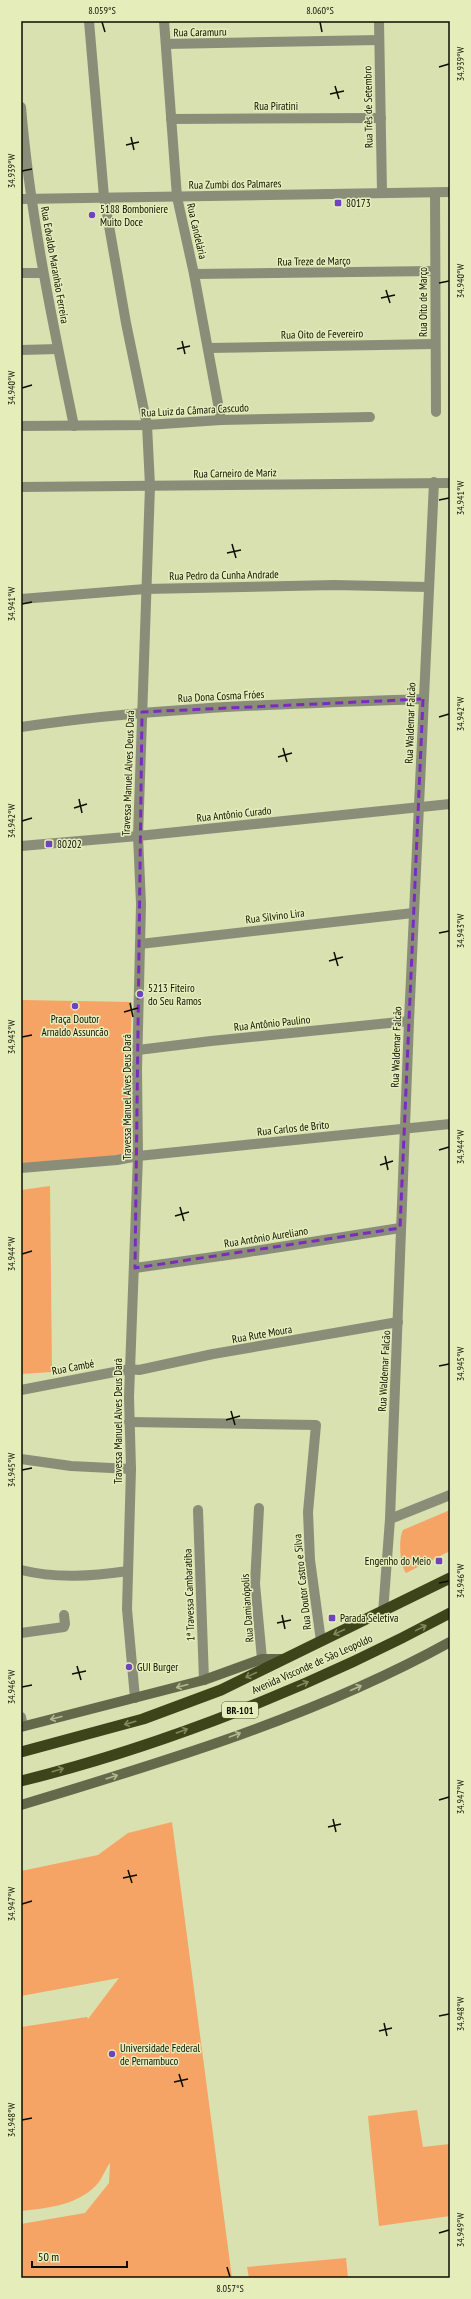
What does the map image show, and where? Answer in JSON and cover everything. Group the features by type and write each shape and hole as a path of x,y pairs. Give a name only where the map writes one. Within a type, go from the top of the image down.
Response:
{"highway":[{"name":"Avenida Visconde de São Leopoldo","path":"21,1752 143,1719 220,1690 450,1578"},
{"name":"Avenida Visconde de São Leopoldo","path":"21,1781 132,1748 241,1709 320,1676 450,1613"}],"main road":[{"path":"21,1805 175,1757 314,1706 450,1642"},
{"name":"Avenida Visconde de São Leopoldo","path":"22,1723 135,1698 204,1680 262,1659 286,1659"}],"street":[{"name":"Travessa Manuel Alves Deus Dará","path":"89,21 104,197 126,323 147,425 150,486 145,589 138,836 141,904 138,1050 138,1156 129,1422 131,1469 127,1622 135,1698"},
{"name":"Rua Candelária","path":"164,21 177,197 194,274 221,420"},
{"name":"Rua Três de Setembro","path":"378,21 382,193"},
{"name":"Rua Caramuru","path":"166,44 379,40"},
{"name":"Rua Edvaldo Maranhão Ferreira","path":"21,107 26,198 74,426"},
{"name":"Rua Piratini","path":"171,119 381,118"},
{"name":"Rua Zumbi dos Palmares","path":"26,198 450,192"},
{"name":"Rua Oito de Março","path":"435,193 436,412"},
{"name":"Rua Treze de Março","path":"194,274 435,271"},
{"path":"21,274 42,273"},
{"name":"Rua Oito de Fevereiro","path":"208,348 436,344"},
{"path":"21,350 58,349"},
{"name":"Rua Luiz da Câmara Cascudo","path":"21,426 147,425 221,420 370,417"},
{"name":"Rua Waldemar Falcão","path":"382,1612 390,1519 408,1021 434,482"},
{"name":"Rua Carneiro de Mariz","path":"21,487 450,483"},
{"name":"Rua Pedro da Cunha Andrade","path":"21,599 145,589 334,585 428,587"},
{"name":"Rua Dona Cosma Fróes","path":"21,727 76,718 142,712 252,705 423,699"},
{"name":"Rua Antônio Curado","path":"21,846 138,836 450,804"},
{"name":"Rua Silvino Lira","path":"140,944 413,913"},
{"name":"Rua Antônio Paulino","path":"138,1050 408,1021"},
{"name":"Rua Carlos de Brito","path":"21,1168 117,1160 138,1156 450,1124"},
{"name":"Rua Antônio Aureliano","path":"135,1268 400,1228"},
{"name":"Rua Rute Moura","path":"130,1369 139,1370 213,1354 398,1322"},
{"name":"Rua Cambé","path":"21,1390 130,1369"},
{"name":"Rua Doutor Castro e Silva","path":"129,1422 316,1425 308,1512 310,1560 321,1641"},
{"path":"21,1459 71,1466 131,1469"},
{"path":"390,1519 450,1495"},
{"name":"Rua Damianópolis","path":"259,1508 255,1584 262,1659"},
{"name":"1ª Travessa Cambaratiba","path":"198,1510 204,1680"},
{"path":"21,1570 52,1576 72,1577 128,1572"},
{"path":"21,1633 64,1627 64,1615"}],"highlighted area":[{"path":"423,699 400,1228 135,1268 142,712"}],"shaded area":[{"path":"21,1000 132,1002 126,1154 21,1167"},
{"path":"50,1186 52,1372 21,1374 21,1190"},
{"path":"450,1510 450,1551 406,1573 402,1565 400,1552 401,1534 403,1530"},
{"name":"Universidade Federal de Pernambuco","path":"172,1822 232,2278 21,2278 21,2224 85,2213 109,2183 110,2163 99,2182 83,2196 53,2207 21,2211 21,2027 87,2017 88,2019 119,1978 21,1996 21,1871 98,1855 128,1833"},
{"path":"417,2110 423,2147 450,2144 450,2216 379,2226 368,2116"},
{"path":"346,2258 348,2278 249,2278 247,2267"}],"place":[{"name":"80173","path":"338,203"},
{"name":"5188 Bomboniere Muito Doce","path":"92,215"},
{"name":"80202","path":"49,844"},
{"name":"5213 Fiteiro do Seu Ramos","path":"140,994"},
{"name":"Praça Doutor Arnaldo Assuncão","path":"75,1006"},
{"name":"Engenho do Meio","path":"439,1561"},
{"name":"Parada Seletiva","path":"332,1618"},
{"name":"GUI Burger","path":"129,1667"},
{"name":"Universidade Federal de Pernambuco","path":"112,2054"}]}
